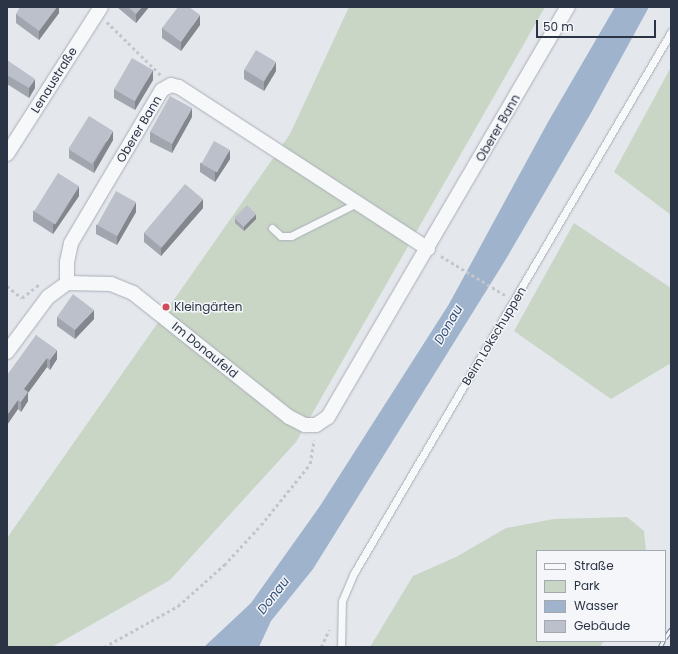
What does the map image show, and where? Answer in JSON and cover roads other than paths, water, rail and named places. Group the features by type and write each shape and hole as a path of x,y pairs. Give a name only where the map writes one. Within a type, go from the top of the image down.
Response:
{"street":[{"name":"Oberer Bann","path":"316,426 328,417 428,249 568,7"},
{"name":"Lenaustraße","path":"7,154 96,9"},
{"name":"Oberer Bann","path":"66,283 67,262 71,243 162,90 171,85 179,88 428,249"},
{"path":"7,352 48,297 66,283"},
{"name":"Im Donaufeld","path":"66,283 111,284 133,293 289,417 305,425 316,426"}],"lane":[{"name":"Beim Lokschuppen","path":"341,647 342,601 354,573 671,32"},
{"path":"272,228 281,236 291,236 357,203"}],"water":[{"name":"Donau","path":"615,7 649,7 591,113 506,259 313,569 271,621 259,647 204,647 251,603 320,506 449,304 548,122"}],"railway":[{"path":"666,636 671,629"},
{"path":"660,647 662,642"}],"place":[{"name":"Kleingärten","path":"166,307"}]}
